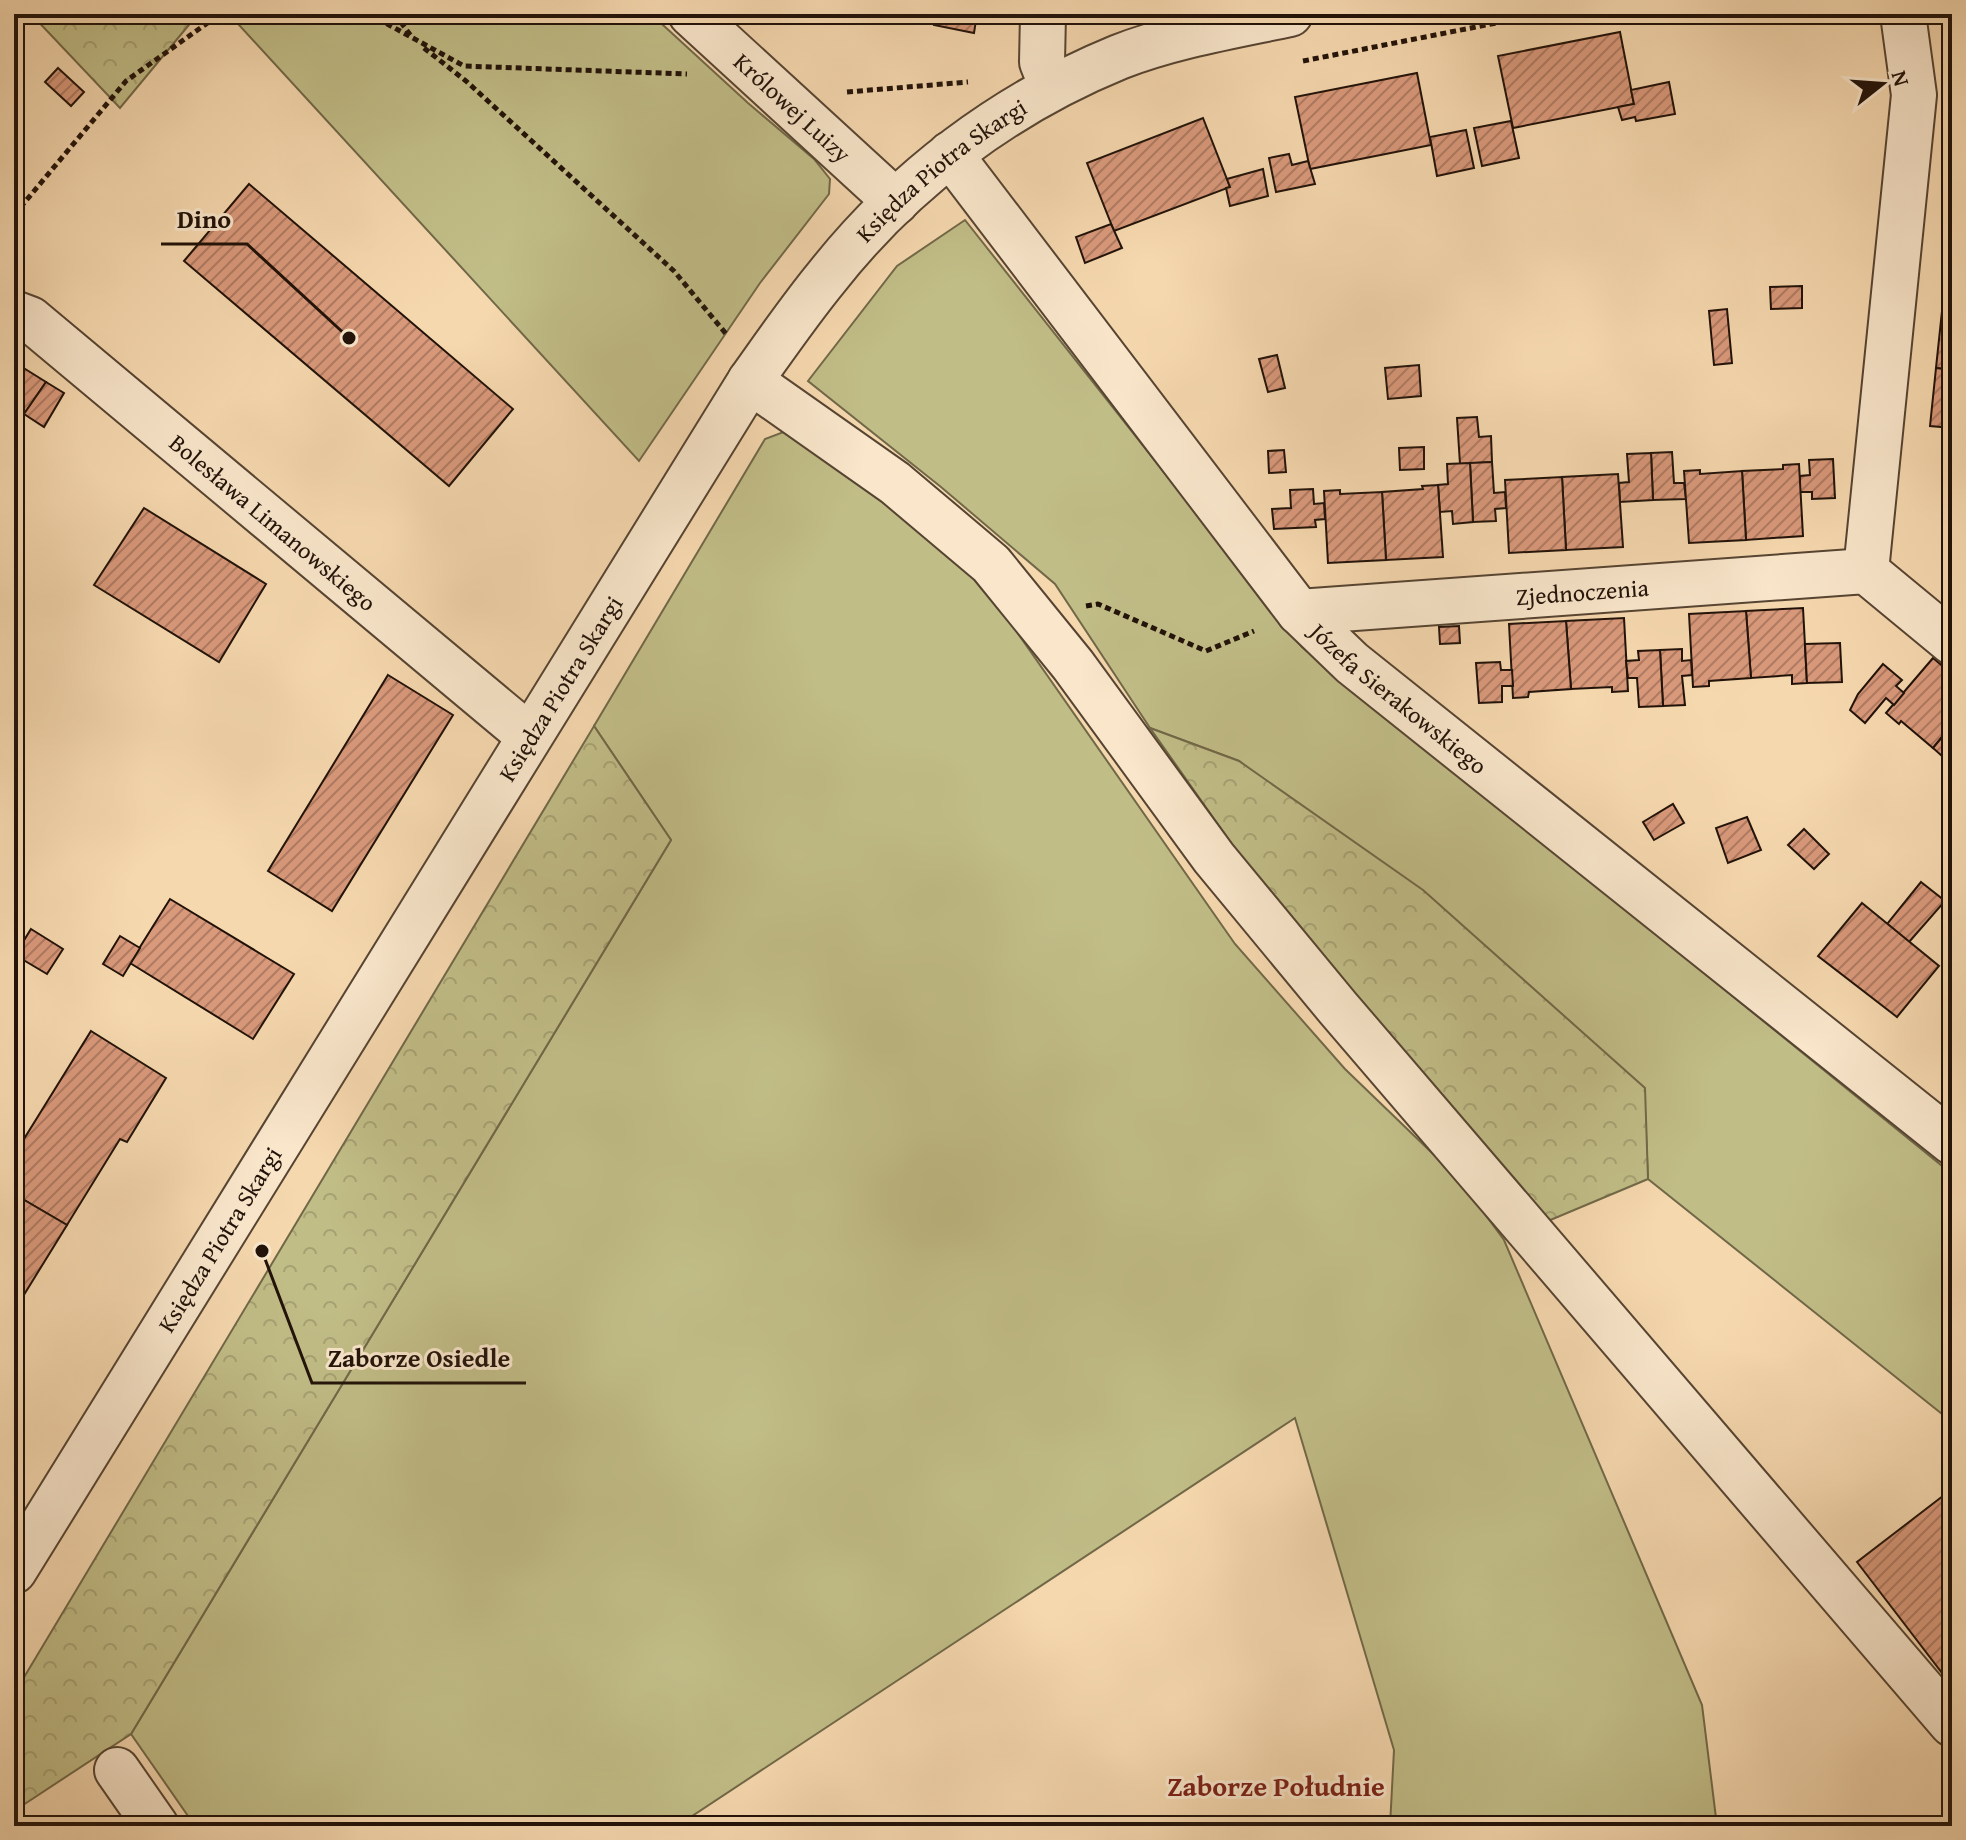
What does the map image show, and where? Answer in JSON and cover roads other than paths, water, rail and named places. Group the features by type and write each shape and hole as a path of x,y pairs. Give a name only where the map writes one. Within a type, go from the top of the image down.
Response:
{"street":[{"name":"Królowej Luizy","path":"691,14 896,202"},
{"path":"1043,14 1042,62 1052,87"},
{"name":"Księdza Piotra Skargi","path":"14,1571 750,381 827,276 896,202 950,154 1006,113 1052,87 1122,56 1200,34 1290,14"},
{"path":"1903,14 1914,95 1866,571 1952,642"},
{"name":"Józefa Sierakowskiego","path":"950,154 1299,612 1352,663 1952,1142"},
{"name":"Bolesława Limanowskiego","path":"14,313 30,319 529,736"},
{"path":"750,381 907,493 991,564 1073,665 1214,858 1338,1008 1952,1724"},
{"name":"Zjednoczenia","path":"1299,612 1866,571"},
{"path":"117,1770 156,1826"}],"place":[{"name":"Dino","path":"349,338"},
{"name":"Zaborze Osiedle","path":"262,1251"}],"district":[{"name":"Zaborze Południe","path":"1276,1785"}]}
